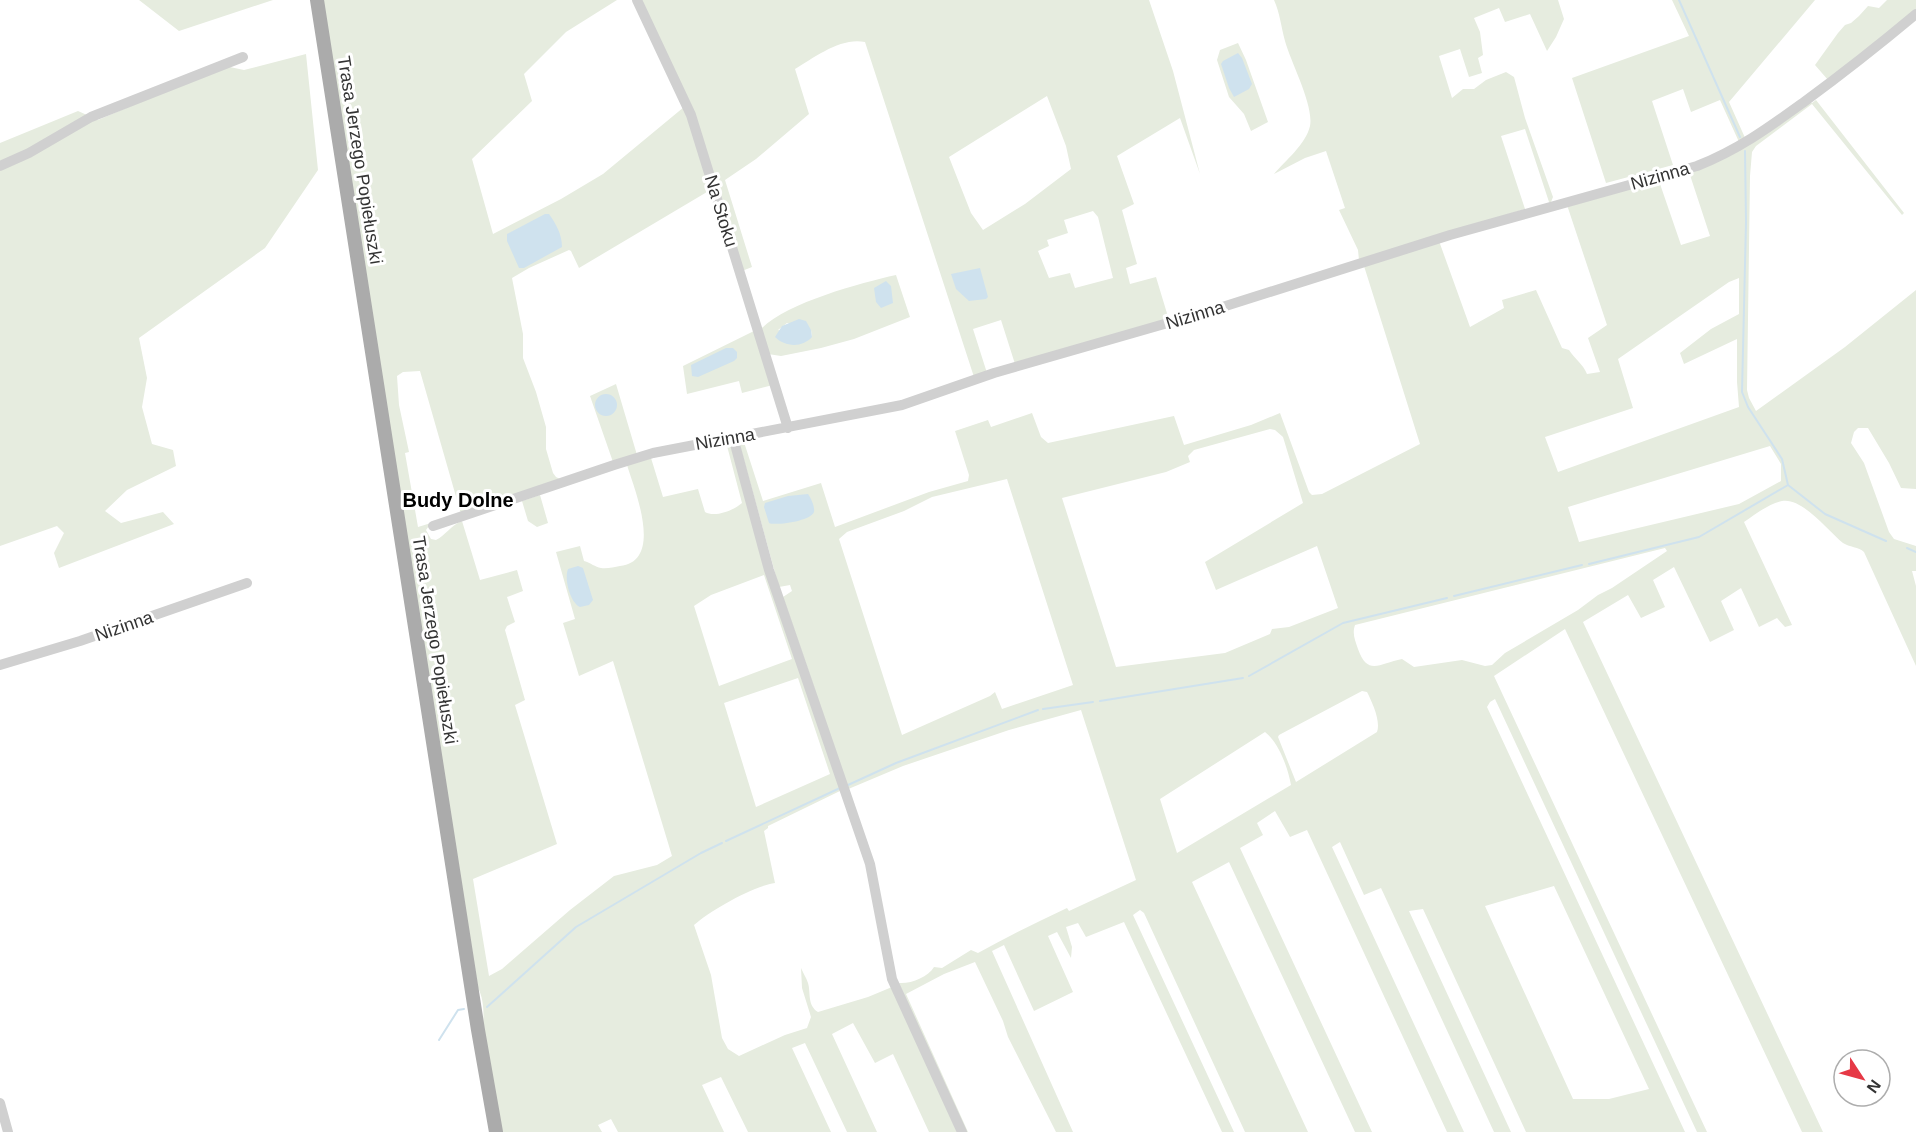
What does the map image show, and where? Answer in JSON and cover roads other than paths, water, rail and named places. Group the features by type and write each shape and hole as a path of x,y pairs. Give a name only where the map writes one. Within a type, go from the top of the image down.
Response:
{"main road":[{"name":"Trasa Jerzego Popiełuszki","path":"316,0 484,1072 489,1132"},
{"name":"Trasa Jerzego Popiełuszki","path":"484,1072 496,1132"}],"street":[{"name":"Na Stoku","path":"637,0 691,115 788,428"},
{"name":"Nizinna","path":"433,526 625,461 681,446 788,428 902,405 1003,371 1213,310 1450,235 1697,166 1730,152 1760,134 1842,75 1916,14"},
{"path":"0,166 29,153 91,117 243,57"},
{"path":"733,437 772,578 870,864 891,975 962,1132"},
{"name":"Nizinna","path":"0,665 80,641 247,583"},
{"path":"0,1103 8,1132"}],"water":[{"path":"1238,53 1252,84 1249,89 1234,97 1221,64"},
{"path":"549,214 556,225 562,247 524,268 519,268 507,241 507,234"},
{"path":"980,268 988,297 969,301 956,289 951,274"},
{"path":"886,281 891,286 893,303 881,308 876,302 874,288"},
{"path":"799,319 806,321 811,330 812,337 808,341 794,345 784,343 775,337 782,326"},
{"path":"726,348 733,348 737,352 737,358 734,361 698,377 692,376 691,365"},
{"path":"606,394 614,397 617,405 614,413 606,416 598,413 595,405 598,397"},
{"path":"808,494 814,512 807,518 779,524 769,523 765,503 788,496"},
{"path":"578,566 583,568 593,600 589,605 580,607 573,600 567,578 568,569"}],"waterway":[{"path":"1679,0 1740,137"},
{"path":"1745,151 1746,222 1742,392 1748,407 1782,459 1788,485"},
{"path":"1589,564 1699,537 1788,485 1825,514 1886,541"},
{"path":"1907,548 1916,552"},
{"path":"1454,596 1582,565"},
{"path":"1249,676 1343,623 1447,598"},
{"path":"1100,701 1243,678"},
{"path":"1043,709 1093,702"},
{"path":"848,785 896,763 1038,710"},
{"path":"726,841 840,788"},
{"path":"487,1007 576,927 701,853 722,843"},
{"path":"439,1040 458,1010 464,1009"}],"district":[{"name":"Budy Dolne","path":"458,500"}]}
